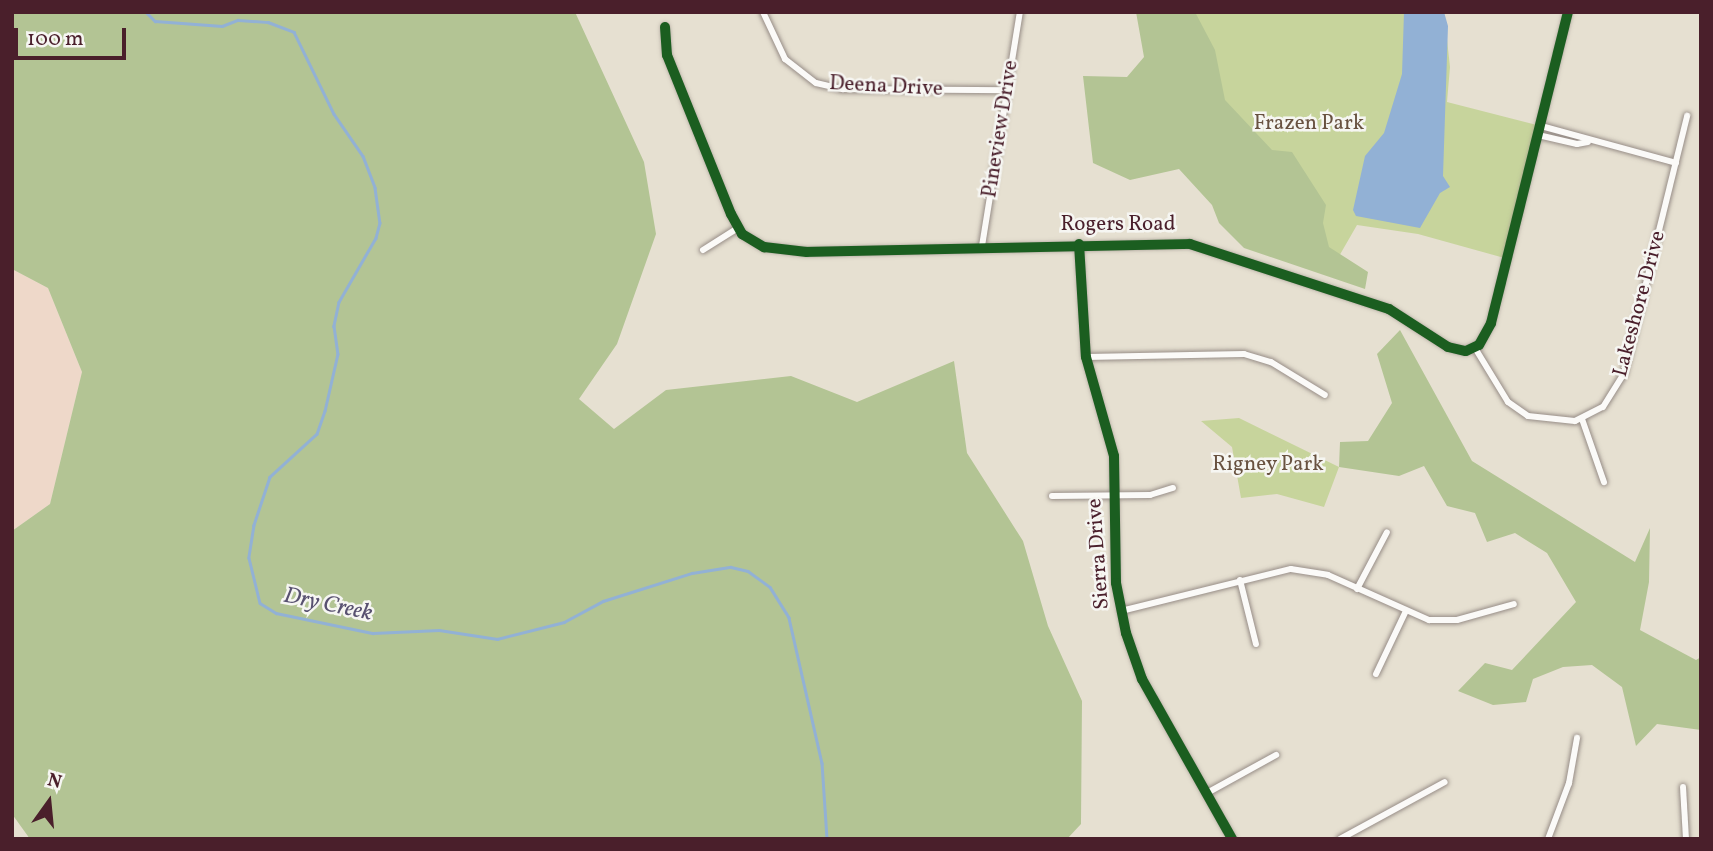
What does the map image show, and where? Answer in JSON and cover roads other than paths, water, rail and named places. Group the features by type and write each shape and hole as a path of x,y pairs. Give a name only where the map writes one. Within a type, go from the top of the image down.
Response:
{"street":[{"name":"Deena Drive","path":"763,12 785,59 816,83 843,89 1006,90"},
{"name":"Pineview Drive","path":"982,246 1020,12"},
{"path":"1568,12 1496,307 1488,332 1475,348 1498,389 1520,411 1558,422 1582,419 1604,482"},
{"path":"665,27 667,55 738,228 703,250"},
{"name":"Lakeshore Drive","path":"1582,419 1603,407 1622,380 1687,116"},
{"path":"1541,126 1588,142 1676,163"},
{"path":"1538,135 1577,144 1588,142"},
{"name":"Rogers Road","path":"738,228 755,243 788,252 1174,242 1211,249 1389,309 1448,346 1475,348"},
{"name":"Sierra Drive","path":"1079,244 1086,357 1110,431 1121,611 1142,679 1232,839"},
{"path":"1086,357 1244,354 1271,362 1325,395"},
{"path":"1052,496 1150,495 1173,488"},
{"path":"1357,589 1387,532"},
{"path":"1121,611 1291,569 1328,575 1405,612 1429,620 1458,620 1514,604"},
{"path":"1240,580 1256,643"},
{"path":"1376,674 1405,612"},
{"path":"1548,839 1569,783 1577,738"},
{"path":"1207,793 1276,755"},
{"path":"1340,839 1445,782"},
{"path":"1683,788 1686,839"}],"water":[{"path":"1404,12 1444,12 1448,26 1443,176 1450,187 1440,193 1420,228 1356,216 1353,210 1365,156 1384,133 1402,74"}],"waterway":[{"name":"Dry Creek","path":"146,12 155,21 222,26 238,20 268,22 294,32 334,114 363,156 375,188 380,223 376,238 339,302 334,326 338,354 317,434 270,477 254,525 249,558 260,603 276,613 373,633 439,630 497,639 564,622 603,601 692,573 731,567 748,571 770,587 789,618 822,763 827,839"}],"park label":[{"name":"Frazen Park","path":"1309,124"},
{"name":"Rigney Park","path":"1268,465"}]}
